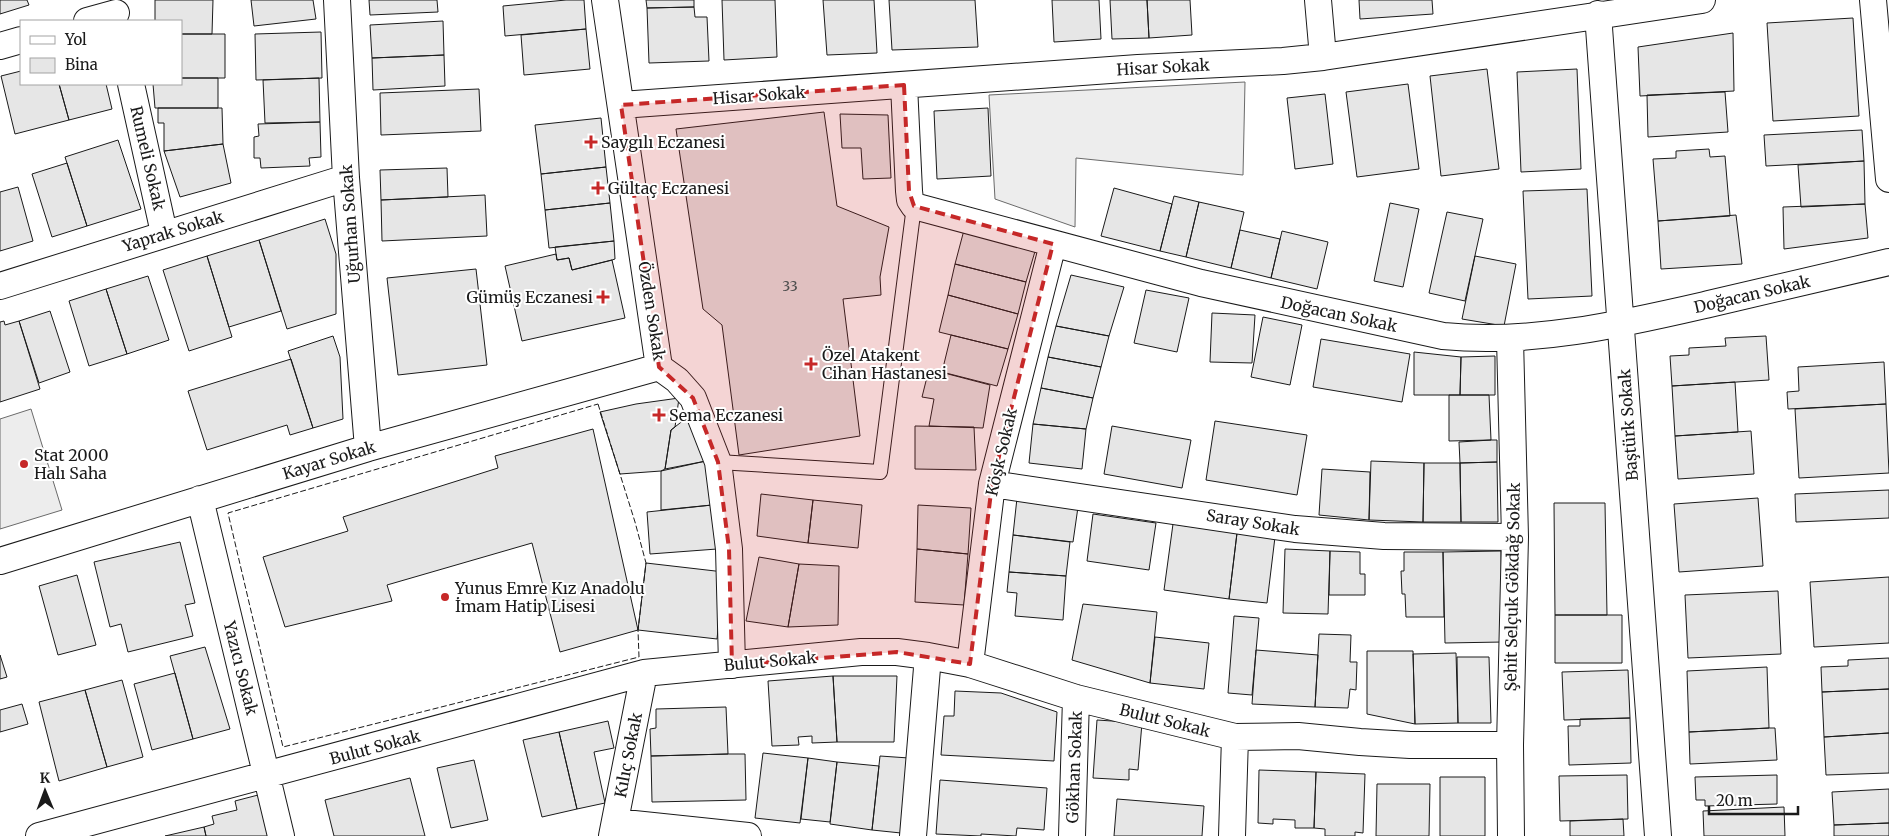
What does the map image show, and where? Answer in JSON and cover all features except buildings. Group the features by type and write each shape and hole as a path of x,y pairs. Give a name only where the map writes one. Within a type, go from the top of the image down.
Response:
{"street":[{"name":"Uğurhan Sokak","path":"337,0 346,178 368,448"},
{"name":"Özden Sokak","path":"605,0 660,367 677,380 693,398 718,462 729,549 732,664"},
{"path":"1318,0 1323,57"},
{"name":"Hisar Sokak","path":"621,105 1128,69 1283,61 1323,57 1598,14 1702,0"},
{"path":"1873,0 1889,180"},
{"path":"90,20 117,12"},
{"name":"Baştürk Sokak","path":"1598,14 1658,836"},
{"path":"0,46 20,40"},
{"name":"Rumeli Sokak","path":"131,85 164,233"},
{"path":"904,85 909,191 910,200 914,206"},
{"name":"Yaprak Sokak","path":"0,286 164,233 346,178"},
{"name":"Doğacan Sokak","path":"914,206 1201,284 1444,336 1475,339 1510,339 1620,325 1889,262"},
{"name":"Köşk Sokak","path":"970,664 992,484 1053,244"},
{"name":"Şehit Selçuk Gökdağ Sokak","path":"1510,339 1515,537 1510,744 1511,836"},
{"name":"Kayar Sokak","path":"0,561 368,448 660,367"},
{"name":"Saray Sokak","path":"992,484 1295,529 1384,536 1515,537"},
{"name":"Yazıcı Sokak","path":"200,500 281,836"},
{"name":"Bulut Sokak","path":"39,836 644,674 861,652 897,652 970,664 1076,698 1235,736 1298,736 1410,745 1510,744"},
{"path":"912,836 928,656"},
{"name":"Kılıç Sokak","path":"614,829 644,674"},
{"name":"Gökhan Sokak","path":"1072,836 1076,698"},
{"path":"1232,836 1235,736"},
{"path":"614,829 748,836"}],"lane":[{"path":"718,462 880,472 914,206"}],"highlighted area":[{"path":"904,85 909,191 914,206 1053,244 992,484 970,664 897,652 732,665 729,549 718,462 693,398 659,367 621,105"}],"shaded area":[{"path":"1245,82 1243,175 1076,158 1075,227 995,199 989,95"},
{"name":"Stat 2000 Halı Saha","path":"31,409 62,510 0,529 0,419"}],"fence":[{"path":"598,404 646,563 638,630 639,657 283,747 228,513 598,404"}],"place":[{"name":"Saygılı Eczanesi","path":"591,142"},
{"name":"Gültaç Eczanesi","path":"598,188"},
{"name":"Gümüş Eczanesi","path":"603,297"},
{"name":"Özel Atakent Cihan Hastanesi","path":"811,364"},
{"name":"Sema Eczanesi","path":"659,415"},
{"name":"Stat 2000 Halı Saha","path":"24,464"},
{"name":"Yunus Emre Kız Anadolu İmam Hatip Lisesi","path":"445,597"}]}
